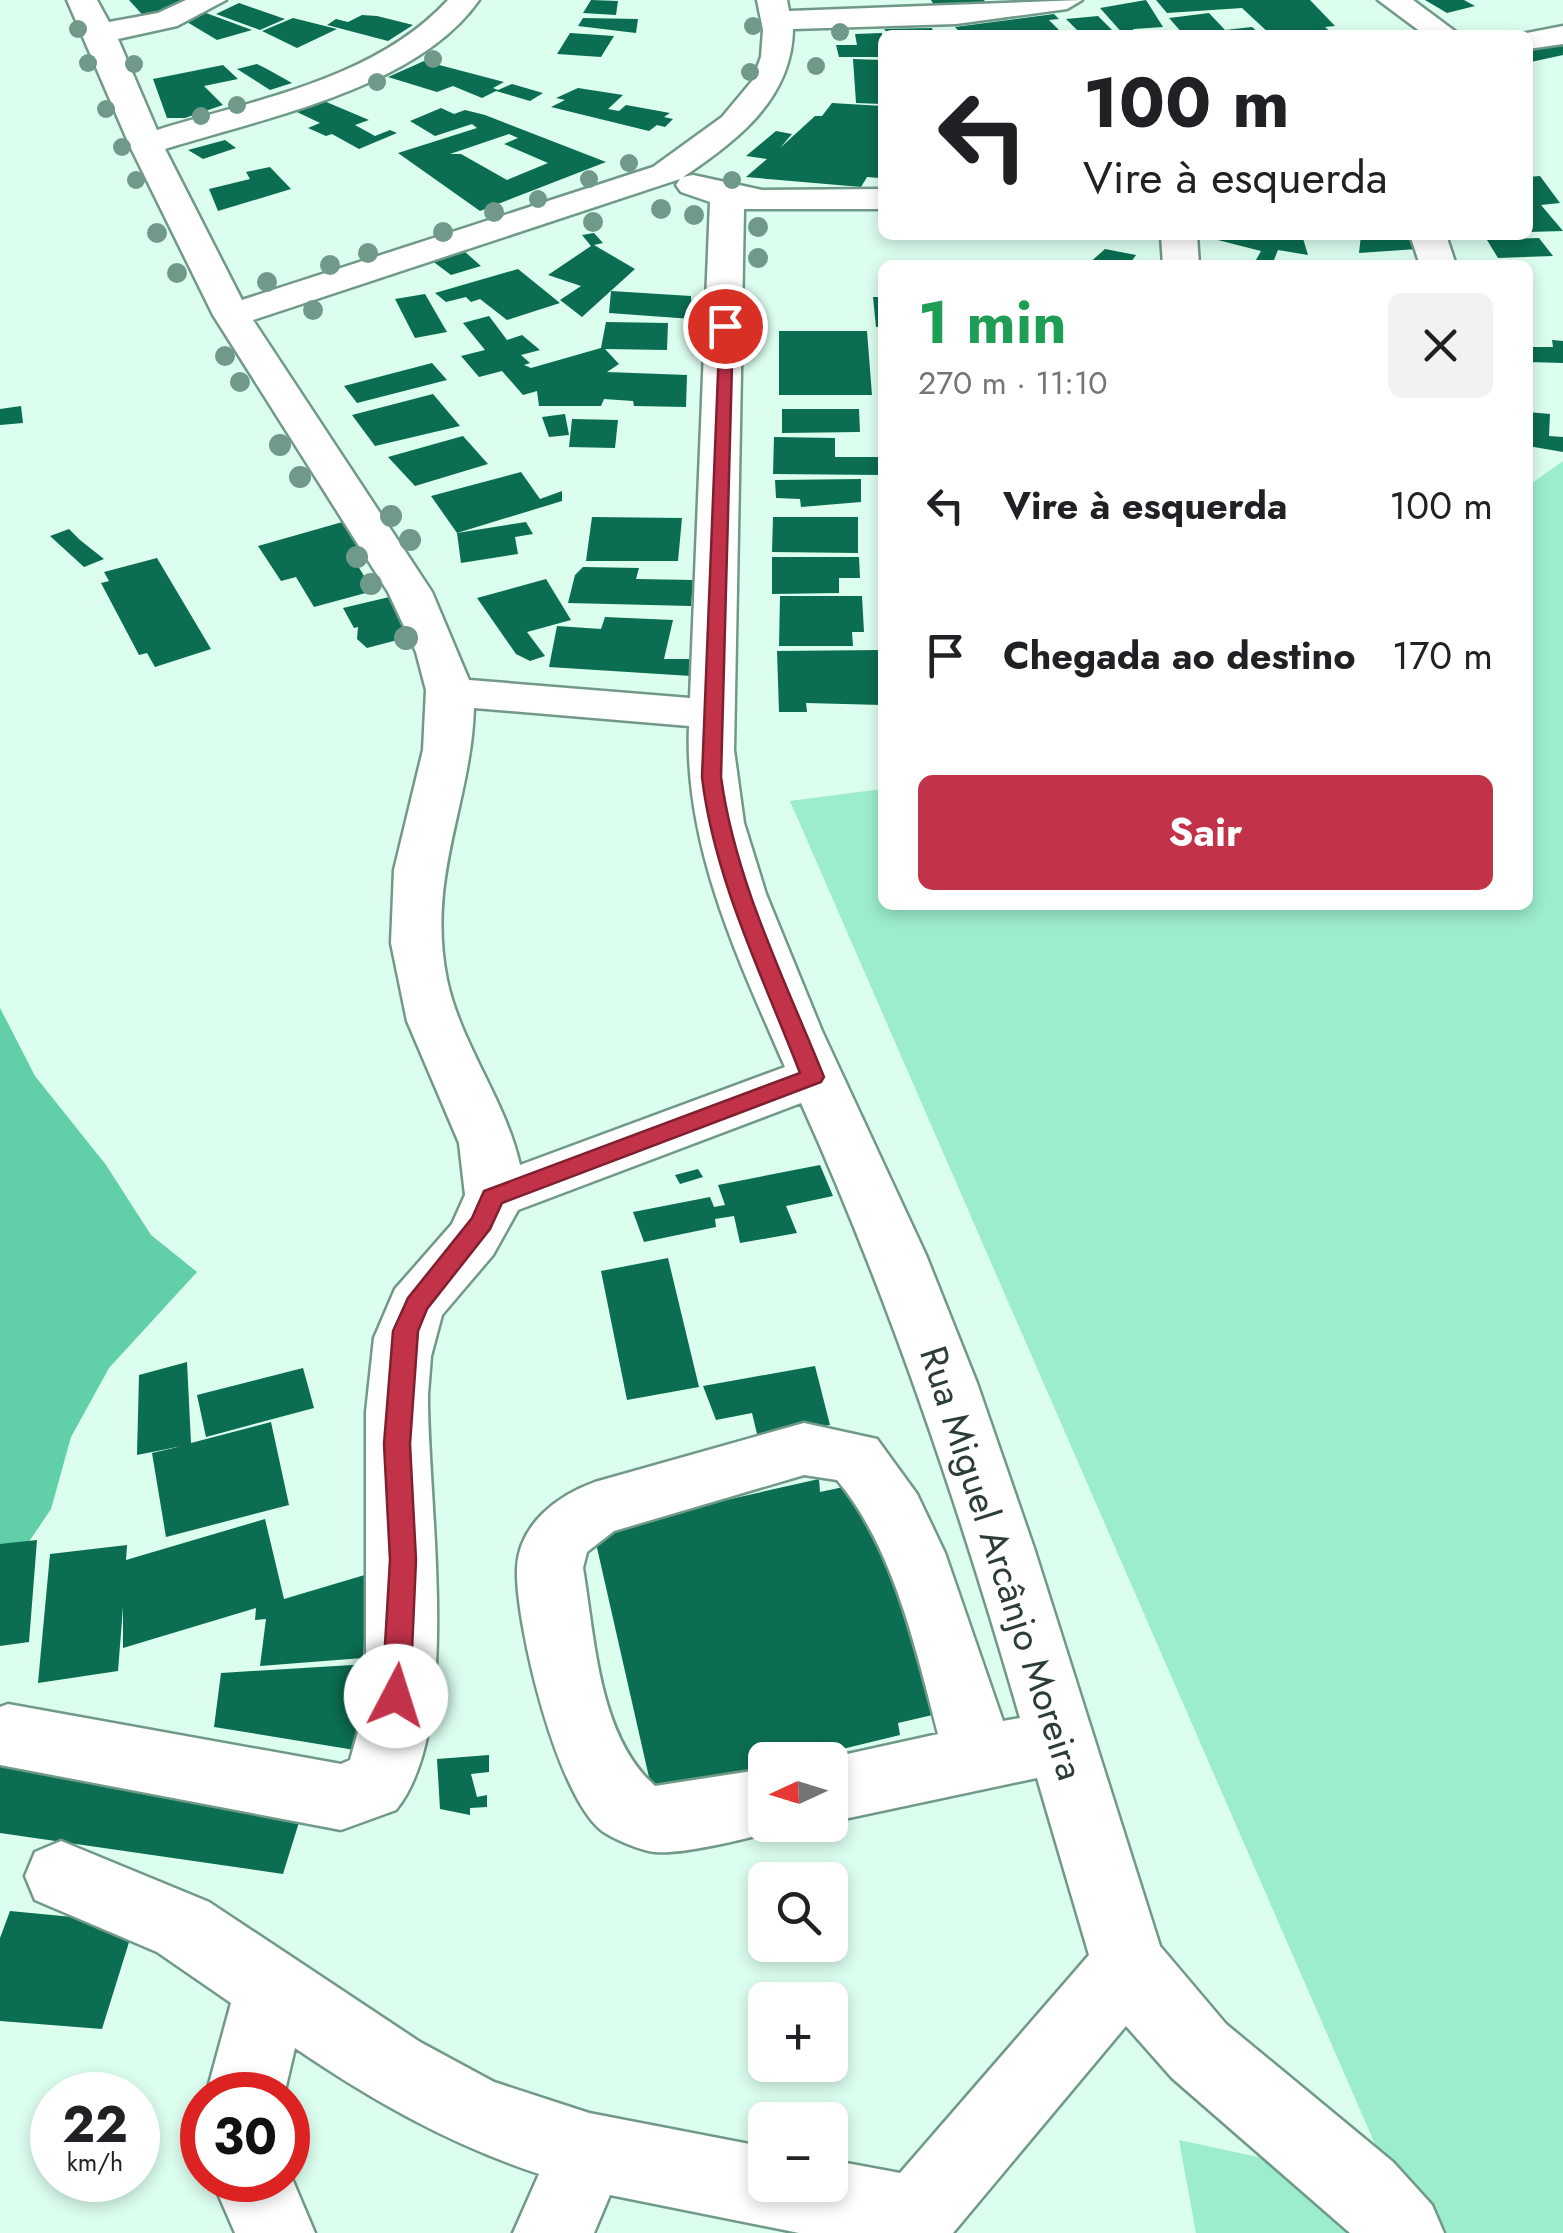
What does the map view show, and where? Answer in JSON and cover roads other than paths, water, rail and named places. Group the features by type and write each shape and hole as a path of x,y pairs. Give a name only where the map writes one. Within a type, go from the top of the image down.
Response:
{"street":[{"path":"8,1736 341,1797 358,1796 376,1782 392,1730 400,1661 403,1560 397,1444 406,1331 417,1304 482,1222 493,1197 488,1146 425,997 420,964 420,854 446,736 450,692 410,592 231,316 146,144 91,16 166,20 211,0"},
{"path":"146,144 374,68 415,46 464,0"},
{"path":"231,316 665,174 716,141 746,115 770,82 776,10 956,15 1067,0"},
{"path":"1392,0 1437,30"},
{"path":"1533,39 1563,35"},
{"path":"665,174 727,196 878,199"},
{"name":"Rua Miguel Arcânjo Moreira","path":"727,196 712,777 716,817 745,905 813,1077 870,1192 922,1317 1032,1636 1129,1964 1153,2004 1189,2046 1342,2168 1404,2233"},
{"path":"450,692 714,714"},
{"path":"493,1197 813,1077"},
{"path":"748,1805 655,1819 639,1818 626,1810 591,1759 550,1568 558,1537 595,1510 804,1449 833,1450 855,1457 869,1469 892,1510 956,1668 978,1757"},
{"path":"848,1785 1062,1741"},
{"path":"61,1876 183,1927 392,2069 478,2115 589,2152 908,2225 1129,1964"},
{"path":"251,2072 273,1988"},
{"path":"552,2233 589,2152"},
{"path":"262,2202 275,2233"}]}
